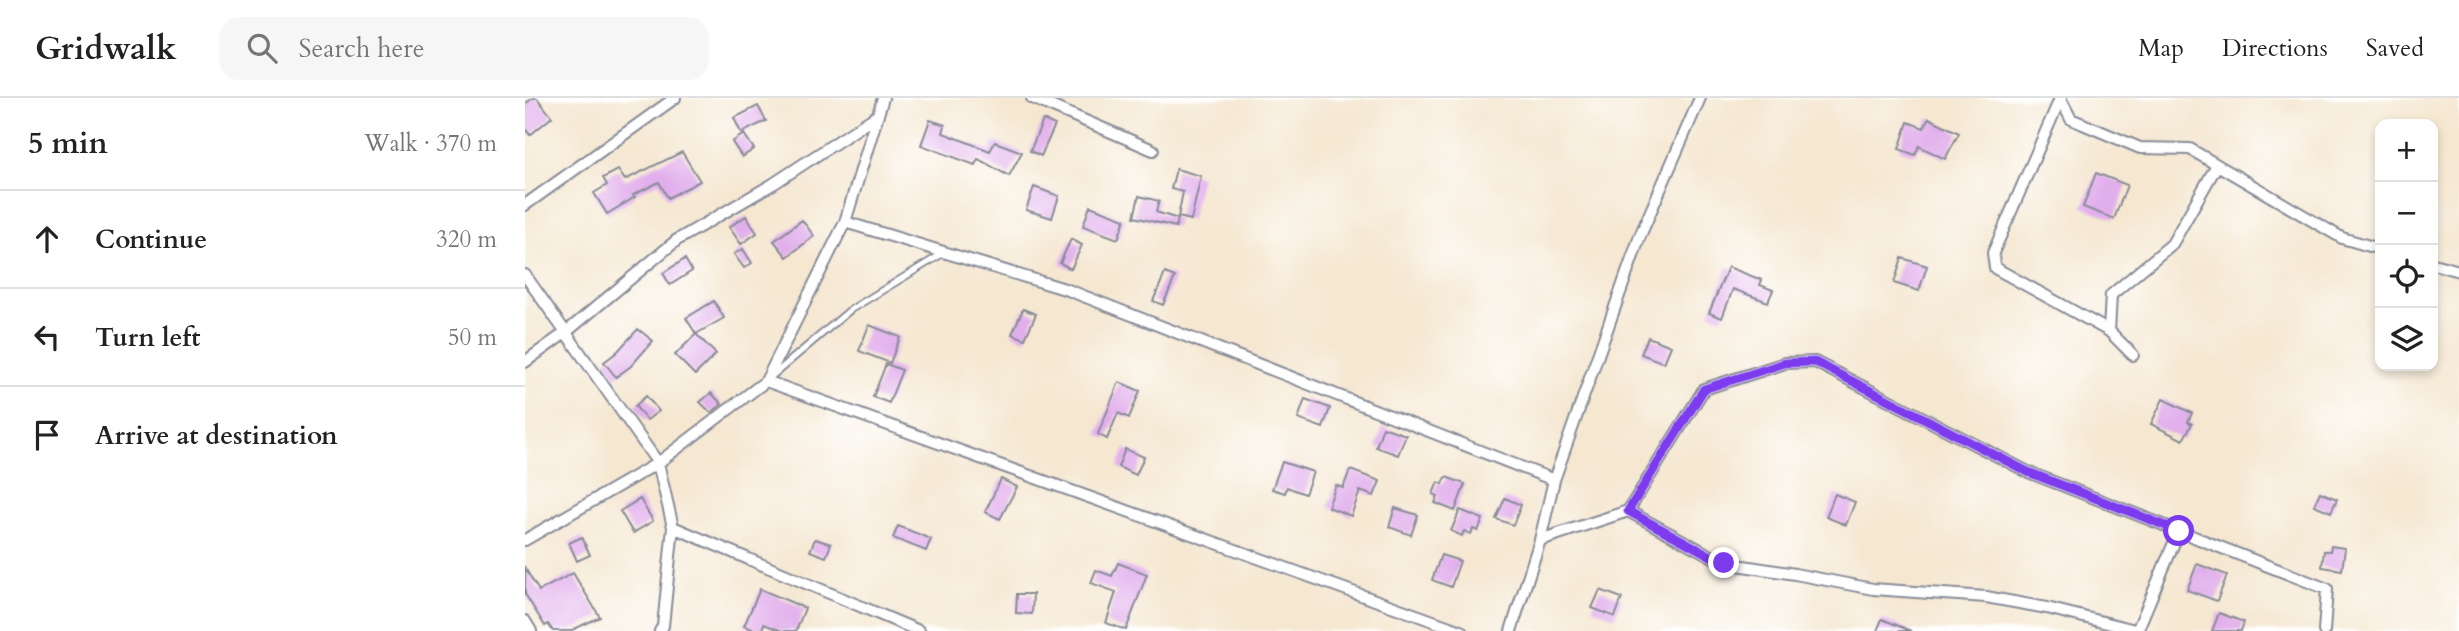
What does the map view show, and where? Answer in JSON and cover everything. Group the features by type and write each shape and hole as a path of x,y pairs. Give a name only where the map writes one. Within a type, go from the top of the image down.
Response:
{"street":[{"path":"525,205 675,98"},
{"path":"525,540 658,463 766,381 845,222 883,98"},
{"path":"1032,98 1153,150"},
{"path":"1511,631 1540,540 1554,480 1640,236 1700,98"},
{"path":"2060,98 2071,119 2140,148 2190,149 2342,238 2375,248"},
{"path":"2060,98 1993,253 1995,268 2109,331 2133,355"},
{"path":"525,362 565,333 677,240 773,184 878,115"},
{"path":"2109,331 2111,295 2172,244 2217,165"},
{"path":"845,222 1068,290 1554,480"},
{"path":"2438,265 2459,271"},
{"path":"525,275 658,463 673,527 663,625 660,631"},
{"path":"1540,540 1628,511 1704,389 1785,363 1815,362 2028,472 2327,589 2324,631"},
{"path":"766,381 1461,631"},
{"path":"1628,511 1724,563 1873,589 1986,597 2047,608 2138,631 2179,531"},
{"path":"673,527 919,631"},
{"path":"525,621 531,631"}],"lane":[{"path":"766,381 850,310 945,252"}],"building":[{"path":"537,98 552,117 530,135 525,129 525,104"},
{"path":"758,106 766,121 741,133 734,118"},
{"path":"1929,118 1959,133 1945,159 1919,146 1915,155 1899,149 1908,122 1924,128"},
{"path":"930,120 945,125 943,133 990,151 995,142 1022,152 1009,176 978,159 975,165 921,145"},
{"path":"1043,120 1055,125 1041,156 1030,151"},
{"path":"744,134 754,149 742,157 732,142"},
{"path":"682,152 700,181 668,198 659,182 633,195 635,197 607,214 594,193 607,185 603,178 618,170 625,180"},
{"path":"1176,169 1201,176 1191,220 1178,217 1183,192 1171,189"},
{"path":"2096,173 2127,185 2114,219 2083,207"},
{"path":"1034,187 1059,196 1052,218 1026,210"},
{"path":"1139,196 1159,201 1156,212 1178,219 1176,227 1134,217"},
{"path":"1090,206 1125,219 1118,239 1083,226"},
{"path":"746,216 757,233 741,244 729,227"},
{"path":"802,220 814,236 787,257 774,241"},
{"path":"1071,239 1082,245 1071,269 1060,263"},
{"path":"743,249 752,263 744,268 734,254"},
{"path":"1902,258 1927,266 1919,291 1894,283"},
{"path":"685,259 692,271 670,285 663,273"},
{"path":"1728,267 1762,280 1760,285 1773,290 1768,302 1733,289 1722,318 1709,313"},
{"path":"1165,273 1175,277 1163,305 1153,301"},
{"path":"714,301 724,318 696,334 686,318"},
{"path":"1023,309 1036,314 1025,339 1012,334"},
{"path":"869,325 900,337 890,363 859,351"},
{"path":"638,329 653,341 631,366 616,377 604,362"},
{"path":"696,334 716,354 695,375 675,355"},
{"path":"1648,337 1671,346 1664,363 1641,354"},
{"path":"886,364 902,370 889,403 873,397"},
{"path":"1119,382 1140,391 1129,418 1118,413 1107,439 1098,434"},
{"path":"711,393 722,404 711,413 700,402"},
{"path":"646,396 659,411 647,420 635,406"},
{"path":"1305,399 1330,408 1323,428 1298,419"},
{"path":"2163,399 2192,413 2188,422 2192,424 2183,440 2151,424"},
{"path":"1383,427 1406,435 1398,455 1376,447"},
{"path":"1125,449 1144,457 1136,475 1118,467"},
{"path":"1282,462 1313,472 1305,494 1287,487 1285,493 1272,489"},
{"path":"1350,470 1380,481 1374,496 1360,491 1351,516 1328,507 1336,485 1343,488"},
{"path":"1446,477 1465,484 1455,511 1435,503 1438,496 1433,494 1438,482 1443,484"},
{"path":"1001,479 1017,487 1000,519 985,512"},
{"path":"2320,492 2337,499 2331,512 2314,505"},
{"path":"1835,494 1855,502 1846,525 1826,517"},
{"path":"1505,498 1521,505 1513,525 1496,519"},
{"path":"640,499 653,521 633,533 620,511"},
{"path":"1395,508 1418,515 1411,535 1389,527"},
{"path":"1460,510 1483,519 1478,531 1473,529 1471,534 1464,531 1462,536 1451,531"},
{"path":"898,526 931,539 926,551 893,538"},
{"path":"582,537 590,555 577,561 569,543"},
{"path":"815,539 831,544 826,557 810,551"},
{"path":"2331,546 2345,548 2342,570 2322,567 2324,551 2330,551"},
{"path":"1441,555 1460,561 1451,587 1432,580"},
{"path":"1118,563 1147,574 1126,630 1106,623 1116,592 1091,583 1096,570 1112,576"},
{"path":"2197,564 2227,575 2217,601 2187,590"},
{"path":"525,568 539,591 573,573 600,617 570,631 553,631 548,624 545,626 525,594"},
{"path":"760,589 805,608 796,631 782,631 764,624 761,631 744,626"},
{"path":"1600,590 1622,598 1615,617 1592,608"},
{"path":"1017,594 1033,594 1032,614 1016,613"},
{"path":"2219,613 2244,622 2241,631 2212,631"},
{"path":"1882,619 1911,631 1877,631"}],"route":[{"path":"1724,563 1628,511 1704,389 1785,363 1815,362 2028,472 2179,531"}]}
